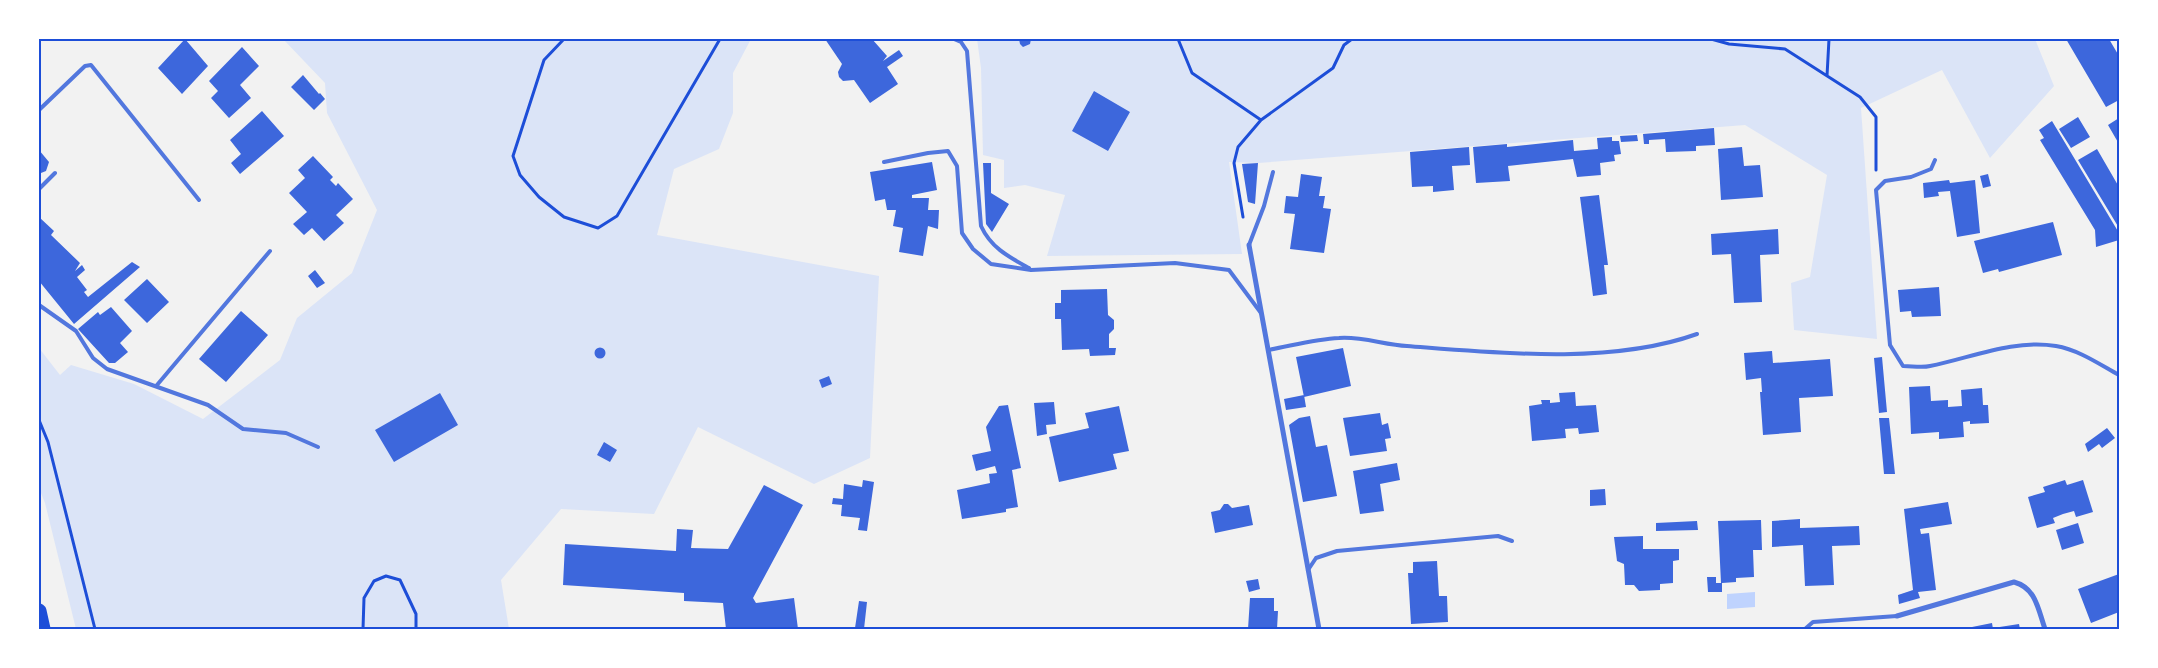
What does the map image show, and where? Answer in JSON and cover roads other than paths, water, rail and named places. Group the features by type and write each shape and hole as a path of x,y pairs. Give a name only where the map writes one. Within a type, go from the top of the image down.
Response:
{"highway":[{"path":"39,611 43,629"}],"street":[{"path":"1249,245 1319,629"},
{"path":"1897,616 2014,582 2023,584 2031,591 2045,629"}],"lane":[{"path":"954,39 962,42 967,51 981,226 987,239 1000,251 1031,270"},
{"path":"39,110 85,66 91,65 199,200"},
{"path":"884,162 948,151 957,166 962,233 972,249 991,264 1031,270 1175,263 1229,270 1261,313"},
{"path":"1935,160 1931,169 1911,177 1885,181 1876,190 1890,346 1903,366 1929,367 1967,355 2021,345 2056,346 2080,353 2119,375"},
{"path":"1249,245 1264,206 1273,172"},
{"path":"39,189 55,173"},
{"path":"157,385 270,251"},
{"path":"39,305 76,332 93,358 107,369 208,404 243,430 286,433 318,447"},
{"path":"1268,350 1340,338 1397,346 1517,354 1616,351 1670,344 1697,334"},
{"path":"1308,570 1316,558 1337,551 1362,547 1498,536 1512,541"},
{"path":"1805,629 1813,622 1897,616"}],"water":[{"path":"1755,592 1755,607 1727,609 1727,594"}]}
